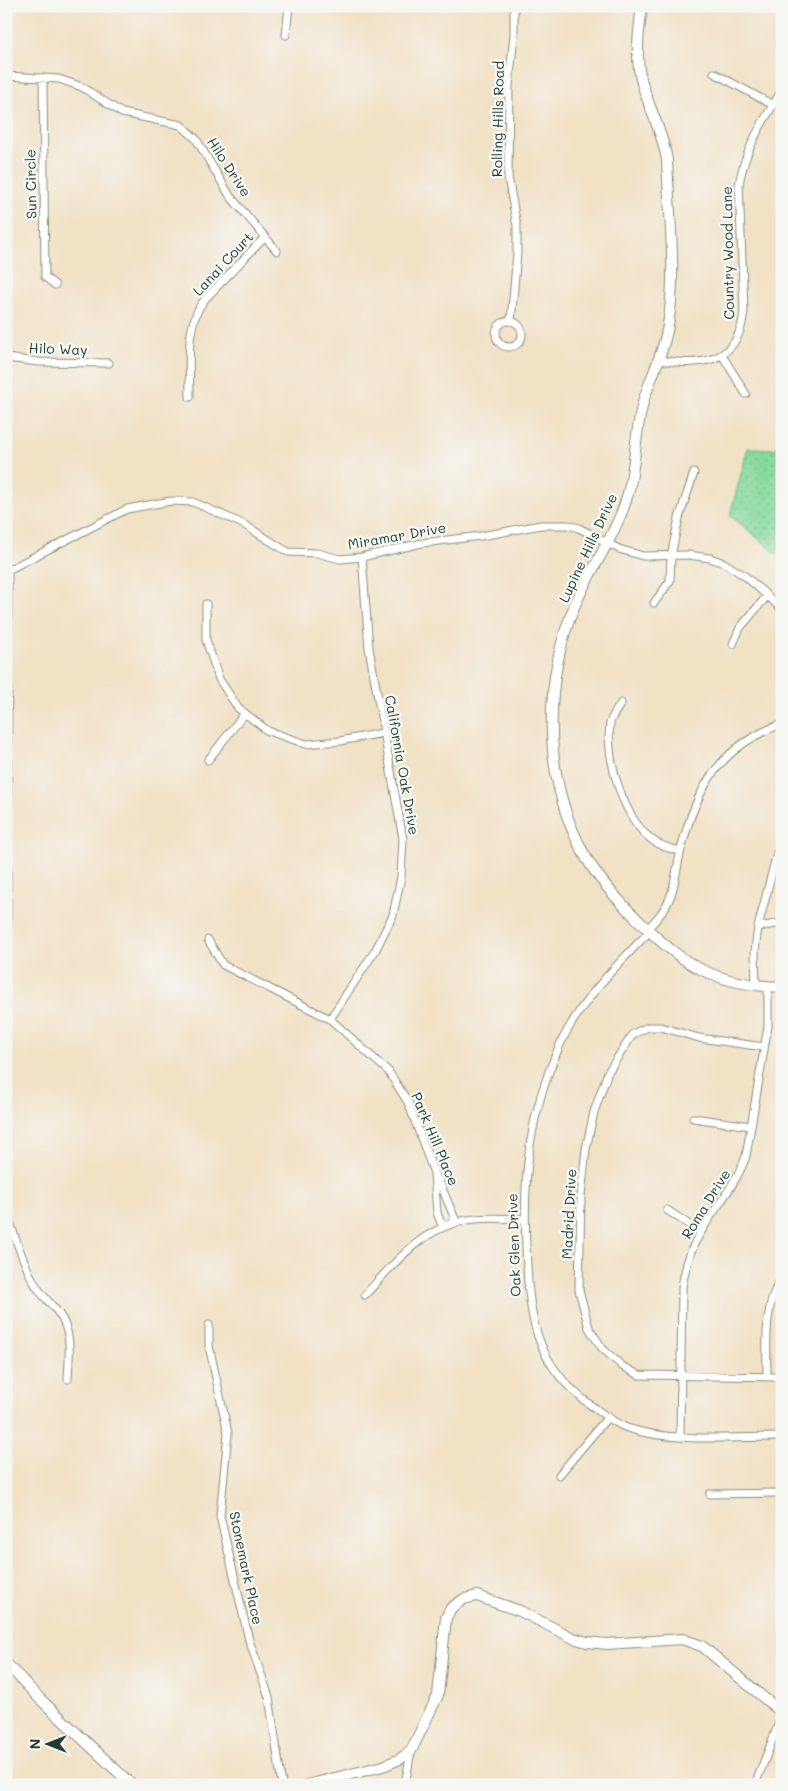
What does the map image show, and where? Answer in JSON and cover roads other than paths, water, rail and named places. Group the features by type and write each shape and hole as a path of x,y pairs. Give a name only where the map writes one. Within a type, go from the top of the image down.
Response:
{"street":[{"path":"286,35 289,6"},
{"name":"Rolling Hills Road","path":"511,322 517,252 517,226 508,177 509,86 514,34 514,6"},
{"name":"Lupine Hills Drive","path":"642,6 638,34 638,67 662,135 667,160 672,286 668,326 660,360 644,399 636,436 634,471 630,492 622,513 575,605 562,643 554,687 553,757 565,810 578,843 599,878 612,894 649,930 688,963 725,980 756,986 782,986"},
{"path":"714,73 773,105"},
{"name":"Hilo Drive","path":"6,76 59,79 82,86 122,113 181,125 196,139 230,196 277,251"},
{"name":"Sun Circle","path":"43,78 45,277 55,285"},
{"name":"Country Wood Lane","path":"722,355 735,341 743,321 739,186 741,172 750,146 782,90"},
{"name":"Lanai Court","path":"190,397 191,339 198,310 205,299 265,237"},
{"path":"660,360 683,364 702,363 722,355 746,394"},
{"name":"Hilo Way","path":"6,358 39,362 109,363"},
{"path":"654,603 670,580 671,556 679,518 694,473"},
{"name":"Miramar Drive","path":"7,571 128,509 172,501 192,502 218,511 288,552 317,553 340,559 362,557 422,543 482,536 541,525 568,525 619,549 643,556 688,555 710,558 724,563 745,576 782,609"},
{"name":"California Oak Drive","path":"330,1019 375,952 393,915 401,877 403,839 369,648 362,557"},
{"path":"7,571 7,927"},
{"path":"734,644 740,628 767,596"},
{"path":"206,604 206,640 219,679 238,708 268,731 306,744 340,741 384,732"},
{"path":"621,703 610,722 611,750 615,775 623,799 640,828 654,841 680,851"},
{"path":"208,760 245,713"},
{"name":"Oak Glen Drive","path":"782,724 762,731 736,748 719,765 703,787 691,810 670,900 649,930 608,974 577,1014 559,1046 538,1100 529,1138 524,1190 528,1302 538,1340 557,1373 577,1396 607,1418 627,1427 680,1436 782,1436"},
{"path":"756,986 755,951 758,927 777,853 782,845"},
{"path":"758,927 782,923"},
{"name":"Park Hill Place","path":"208,940 224,965 330,1019 388,1071 408,1102 434,1173 439,1180 455,1219 449,1226"},
{"name":"Roma Drive","path":"680,1436 682,1287 685,1271 700,1232 739,1177 746,1156 768,1026 768,986"},
{"name":"Madrid Drive","path":"764,1047 699,1038 660,1027 648,1027 632,1034 608,1072 594,1112 586,1149 581,1196 579,1290 589,1328 602,1348 622,1366 639,1375 782,1377"},
{"path":"693,1118 751,1126"},
{"path":"434,1173 433,1184 437,1212 441,1223 449,1226"},
{"path":"667,1210 700,1232"},
{"path":"6,1212 32,1279 66,1326 70,1347 68,1379"},
{"path":"365,1296 407,1249 424,1235 475,1219 525,1219"},
{"path":"767,1377 767,1323 782,1277"},
{"name":"Stonemark Place","path":"209,1325 209,1346 228,1433 220,1516 249,1640 269,1697 282,1785"},
{"path":"559,1475 607,1418"},
{"path":"710,1494 782,1493"},
{"path":"405,1785 411,1751 438,1695 446,1618 451,1608 464,1599 478,1596 520,1612 573,1638 587,1642 607,1644 671,1638 682,1639 702,1646 782,1714 755,1785"},
{"path":"6,1663 40,1699 132,1785"},
{"path":"307,1785 384,1766 400,1760 411,1751"}]}
